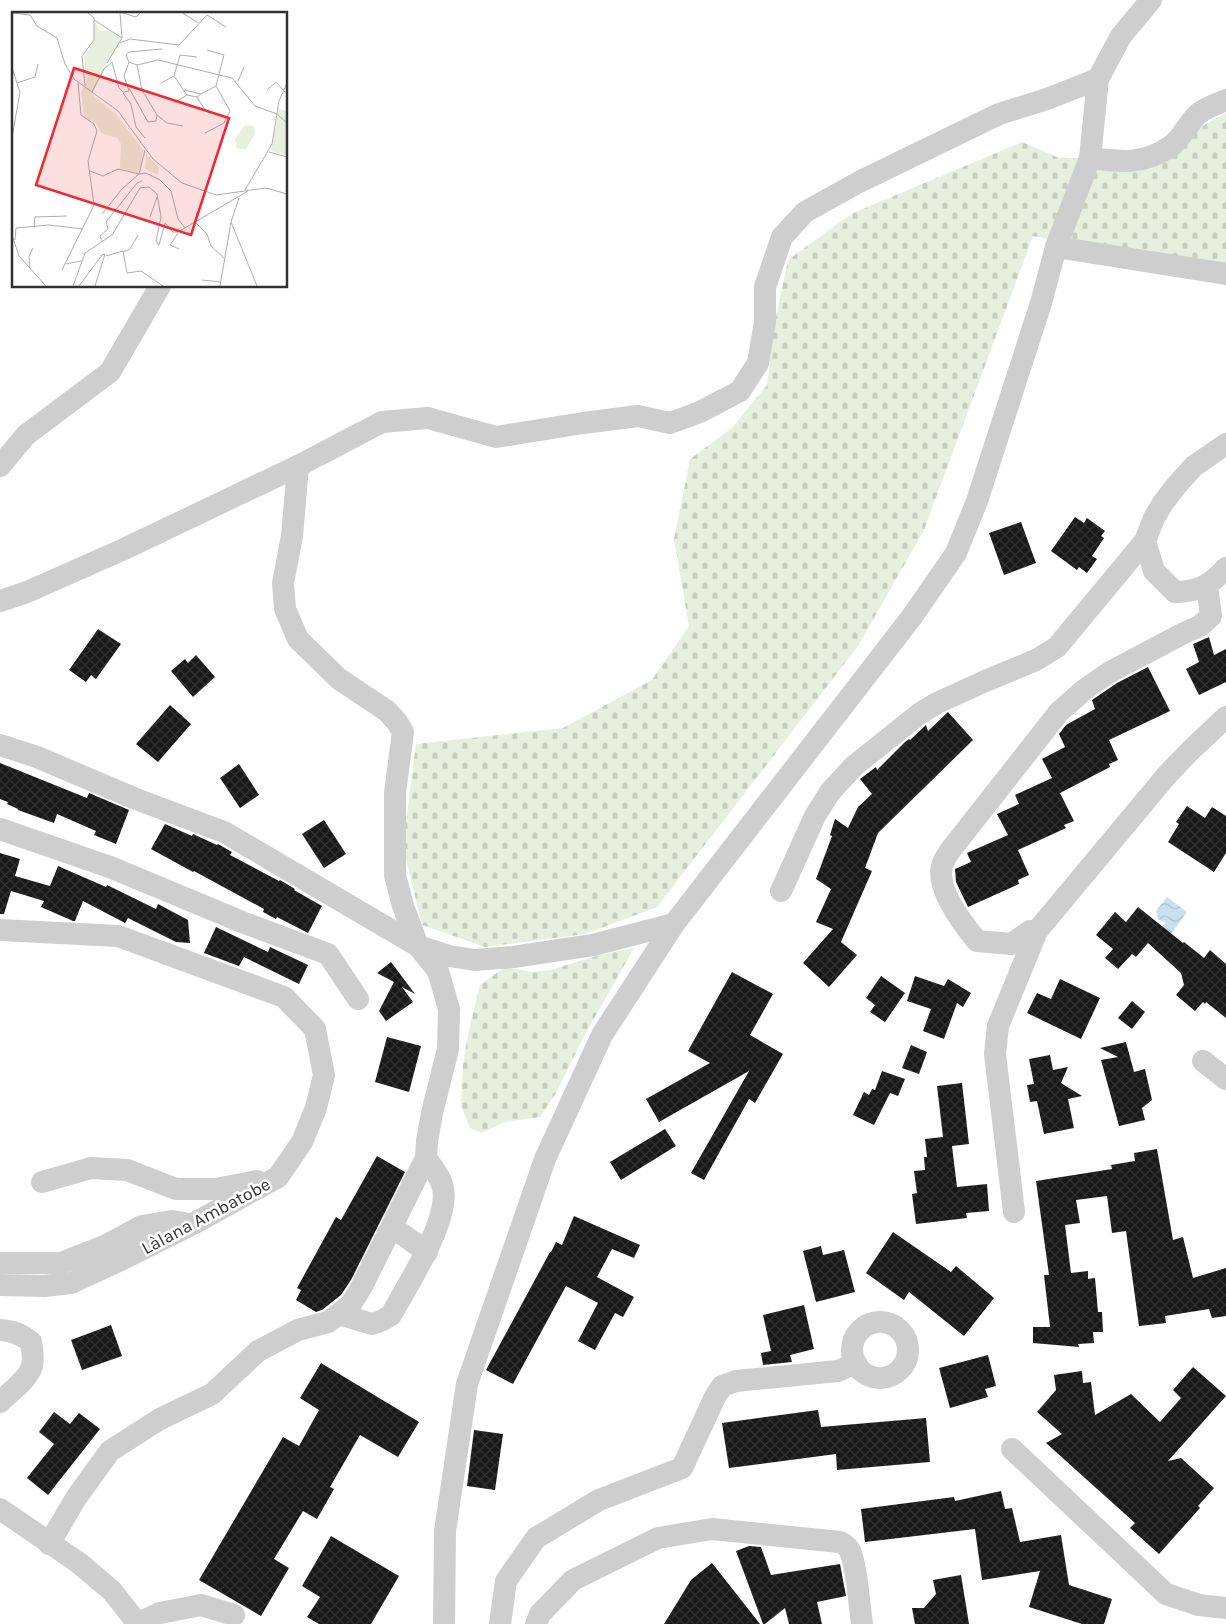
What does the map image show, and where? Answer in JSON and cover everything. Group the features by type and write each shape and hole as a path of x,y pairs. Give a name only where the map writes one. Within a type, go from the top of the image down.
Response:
{"street":[{"path":"444,1624 445,1531 467,1384 545,1159 602,1035 674,924 911,618 956,553 980,492 1041,303 1056,247 1090,158 1098,79 1121,36 1151,0"},
{"path":"0,601 28,592 122,550 298,466 382,422 428,418 496,438 583,423 638,416 670,423 700,412 740,391 758,363 765,322 765,287 782,237 805,212 859,182 999,114 1047,99 1098,79"},
{"path":"1090,158 1123,162 1137,161 1156,153 1172,145 1199,113 1226,100"},
{"path":"1056,247 1226,274"},
{"path":"0,466 26,435 110,372 159,288"},
{"path":"781,891 816,816 830,792 854,766 919,714 983,682 1036,660 1057,647 1145,541 1154,518 1176,486 1194,466 1226,444"},
{"path":"49,1544 76,1498 110,1451 160,1419 212,1394 258,1350 298,1330 328,1322 351,1304 362,1286 426,1158 432,1113 448,1049 448,1009 438,971 418,946 403,906 395,875 395,794 404,732 387,711 339,679 298,639 285,609 284,582 292,536 298,466"},
{"path":"1145,541 1154,571 1175,592 1207,586 1226,568"},
{"path":"1037,931 1030,932 1011,944 977,941 951,904 942,884 942,865 949,852 1059,712 1084,690 1110,672 1200,626 1211,616 1207,586"},
{"path":"1014,1212 995,1054 998,1026 1037,931 1167,776 1190,750 1226,717"},
{"path":"0,745 224,832 418,946 449,956 475,960 513,957 593,945 674,924"},
{"path":"0,829 110,867 242,922 328,954 358,999"},
{"name":"Làlana Ambatobe","path":"0,930 118,936 284,997 315,1029 324,1075 316,1108 302,1142 278,1177 123,1260 71,1283 44,1286 0,1285"},
{"path":"1203,1061 1226,1079"},
{"path":"339,1314 372,1324 391,1315 427,1252 444,1206 443,1188 426,1158"},
{"path":"42,1182 91,1168 127,1170 176,1189 216,1189 278,1177"},
{"path":"0,1263 62,1263 107,1245 142,1226 172,1221 193,1224"},
{"path":"392,1227 427,1252"},
{"path":"0,1330 12,1331 22,1335 31,1342 32,1352 32,1366 27,1376 0,1402"},
{"path":"500,1624 506,1581 536,1538 599,1500 682,1468 722,1386 736,1381 838,1371 856,1363"},
{"path":"1012,1449 1166,1594 1199,1605 1226,1608"},
{"path":"0,1509 79,1563 112,1590 138,1624 160,1614 201,1605 234,1615"},
{"path":"536,1624 540,1614 573,1580 658,1538 712,1529 840,1542 846,1545 850,1551 853,1563 862,1623"}],"green space":[{"path":"1226,113 1226,275 1033,236 924,530 858,646 657,907 585,934 485,947 422,925 403,846 416,744 563,728 652,680 689,626 674,539 690,459 732,428 767,385 774,327 788,260 851,214 1022,142 1057,157 1136,163"},
{"path":"634,948 584,1036 556,1093 540,1117 505,1122 482,1133 470,1128 461,1106 463,1065 480,985 505,967 532,972 551,970 599,955"}],"water":[{"path":"1167,897 1187,912 1168,938 1159,931 1166,923 1158,919 1156,911"}],"building":[{"path":"1075,517 1084,523 1087,518 1105,531 1101,536 1104,538 1092,556 1097,559 1087,573 1079,567 1077,570 1051,551"},
{"path":"1021,522 1036,563 1004,575 989,533"},
{"path":"98,629 121,644 96,679 91,675 86,682 69,670"},
{"path":"1209,637 1214,655 1226,649 1226,682 1199,695 1186,669 1199,662 1193,644"},
{"path":"196,655 215,677 193,697 171,671 185,659 188,663"},
{"path":"1148,667 1170,711 1109,740 1118,760 1109,764 1110,767 1060,793 1074,821 1064,825 1066,828 1018,850 1029,875 1018,880 1019,884 968,907 956,882 955,869 971,862 967,853 1008,835 997,814 1019,804 1015,795 1052,778 1042,759 1065,747 1059,734 1066,725 1095,709 1092,700 1117,683"},
{"path":"170,705 191,724 158,762 136,744"},
{"path":"948,712 973,740 878,833 865,868 872,871 841,942 857,955 829,987 803,963 833,929 816,922 831,889 816,879 832,836 830,835 835,819 848,828 858,807 872,794 860,779 876,767 877,770 905,742 910,740 926,725 928,731"},
{"path":"0,763 87,798 89,793 129,810 116,844 94,835 96,831 57,814 54,823 7,804 8,802 0,799"},
{"path":"239,764 259,795 240,808 220,778"},
{"path":"1187,806 1205,818 1212,807 1226,816 1226,853 1214,872 1168,842 1179,824 1176,822"},
{"path":"324,820 346,854 324,868 302,834"},
{"path":"165,824 192,836 193,834 218,844 232,852 230,855 280,880 322,906 308,933 277,917 276,919 263,912 264,909 151,849"},
{"path":"0,853 20,859 15,876 50,886 58,866 106,887 107,885 156,909 158,904 188,920 190,943 176,942 128,918 125,923 83,901 75,921 73,921 41,907 44,901 11,891 4,914 0,914"},
{"path":"1138,907 1204,958 1210,950 1226,964 1226,1018 1206,1002 1205,1004 1203,1002 1195,1011 1176,995 1184,985 1181,973 1148,943 1136,957 1132,954 1118,969 1105,958 1113,949 1096,935 1115,912 1126,922"},
{"path":"216,927 268,952 270,947 308,965 299,984 244,957 239,966 204,953"},
{"path":"391,962 415,994 402,987 413,1002 386,1021 379,1011 394,982 377,973"},
{"path":"732,972 773,994 750,1035 783,1054 755,1103 749,1099 704,1180 691,1173 749,1071 659,1122 646,1099 710,1063 688,1051"},
{"path":"881,976 905,993 885,1022 870,1012 875,1005 866,998"},
{"path":"915,976 944,986 948,979 971,993 963,1007 957,1003 944,1039 923,1031 931,1009 907,1001"},
{"path":"1060,979 1100,998 1081,1039 1027,1013 1037,993 1051,999"},
{"path":"1132,1001 1145,1012 1132,1029 1118,1018"},
{"path":"387,1037 421,1046 409,1092 375,1082"},
{"path":"1126,1042 1134,1072 1145,1069 1152,1100 1142,1108 1145,1120 1119,1126 1101,1060 1118,1057 1100,1048"},
{"path":"911,1045 927,1052 919,1074 902,1068"},
{"path":"1050,1055 1053,1070 1068,1067 1061,1083 1082,1096 1068,1099 1074,1128 1044,1134 1037,1101 1030,1102 1027,1085 1034,1084 1029,1059"},
{"path":"882,1071 905,1079 898,1096 890,1093 874,1125 853,1115 864,1092 869,1095 872,1089 875,1090"},
{"path":"962,1083 969,1144 952,1146 957,1187 987,1184 989,1211 966,1213 967,1218 916,1224 912,1194 917,1193 914,1171 925,1170 924,1157 927,1157 925,1139 943,1137 937,1086"},
{"path":"665,1129 676,1146 621,1180 610,1162"},
{"path":"1157,1149 1173,1240 1183,1237 1193,1278 1226,1268 1226,1316 1212,1318 1209,1309 1165,1316 1166,1323 1139,1326 1126,1231 1112,1233 1107,1196 1076,1200 1080,1223 1065,1225 1071,1273 1088,1271 1088,1279 1095,1278 1098,1312 1102,1312 1103,1332 1093,1332 1094,1343 1078,1344 1079,1347 1033,1343 1033,1327 1050,1327 1044,1275 1049,1275 1036,1181 1112,1169 1111,1165 1135,1161 1134,1153"},
{"path":"377,1156 405,1172 351,1280 341,1295 322,1310 316,1312 296,1300 301,1290 297,1288 336,1217 341,1220"},
{"path":"574,1216 640,1245 634,1258 612,1249 597,1277 634,1297 623,1317 615,1313 595,1350 578,1341 598,1303 566,1286 513,1384 486,1370 556,1242 562,1245"},
{"path":"893,1232 951,1272 956,1266 994,1298 964,1336 909,1292 904,1300 866,1273"},
{"path":"821,1246 823,1255 844,1250 855,1292 816,1302 803,1251"},
{"path":"804,1305 814,1349 790,1355 792,1362 763,1365 761,1353 771,1351 763,1315"},
{"path":"111,1325 122,1356 82,1370 71,1340"},
{"path":"988,1355 996,1386 985,1389 988,1397 950,1408 939,1368"},
{"path":"321,1363 419,1422 398,1457 360,1435 330,1487 334,1489 317,1519 303,1511 274,1559 289,1568 261,1616 199,1580 283,1437 299,1446 319,1410 300,1398"},
{"path":"1193,1367 1226,1396 1168,1461 1181,1458 1214,1488 1198,1506 1200,1508 1159,1554 1130,1528 1135,1523 1046,1443 1062,1434 1037,1412 1056,1390 1054,1375 1082,1371 1083,1383 1091,1382 1095,1415 1131,1394 1160,1422 1181,1398 1173,1390"},
{"path":"818,1410 821,1427 926,1418 930,1462 837,1470 836,1454 729,1468 722,1423"},
{"path":"54,1412 70,1424 79,1413 100,1429 48,1495 27,1478 54,1444 39,1432"},
{"path":"474,1430 503,1434 495,1490 467,1486"},
{"path":"1001,1491 1005,1509 1012,1508 1020,1542 1061,1535 1069,1585 1112,1599 1104,1624 1082,1624 1029,1607 1040,1571 982,1580 975,1529 865,1542 861,1509 954,1497 955,1501"},
{"path":"331,1536 399,1576 371,1624 319,1624 307,1617 320,1597 302,1586"},
{"path":"749,1546 761,1547 771,1575 840,1564 846,1596 817,1602 822,1624 789,1624 785,1608 763,1624 736,1551"},
{"path":"712,1563 760,1624 664,1624 691,1580"},
{"path":"961,1575 969,1624 915,1624 912,1608 924,1608 936,1594 933,1580"}]}
